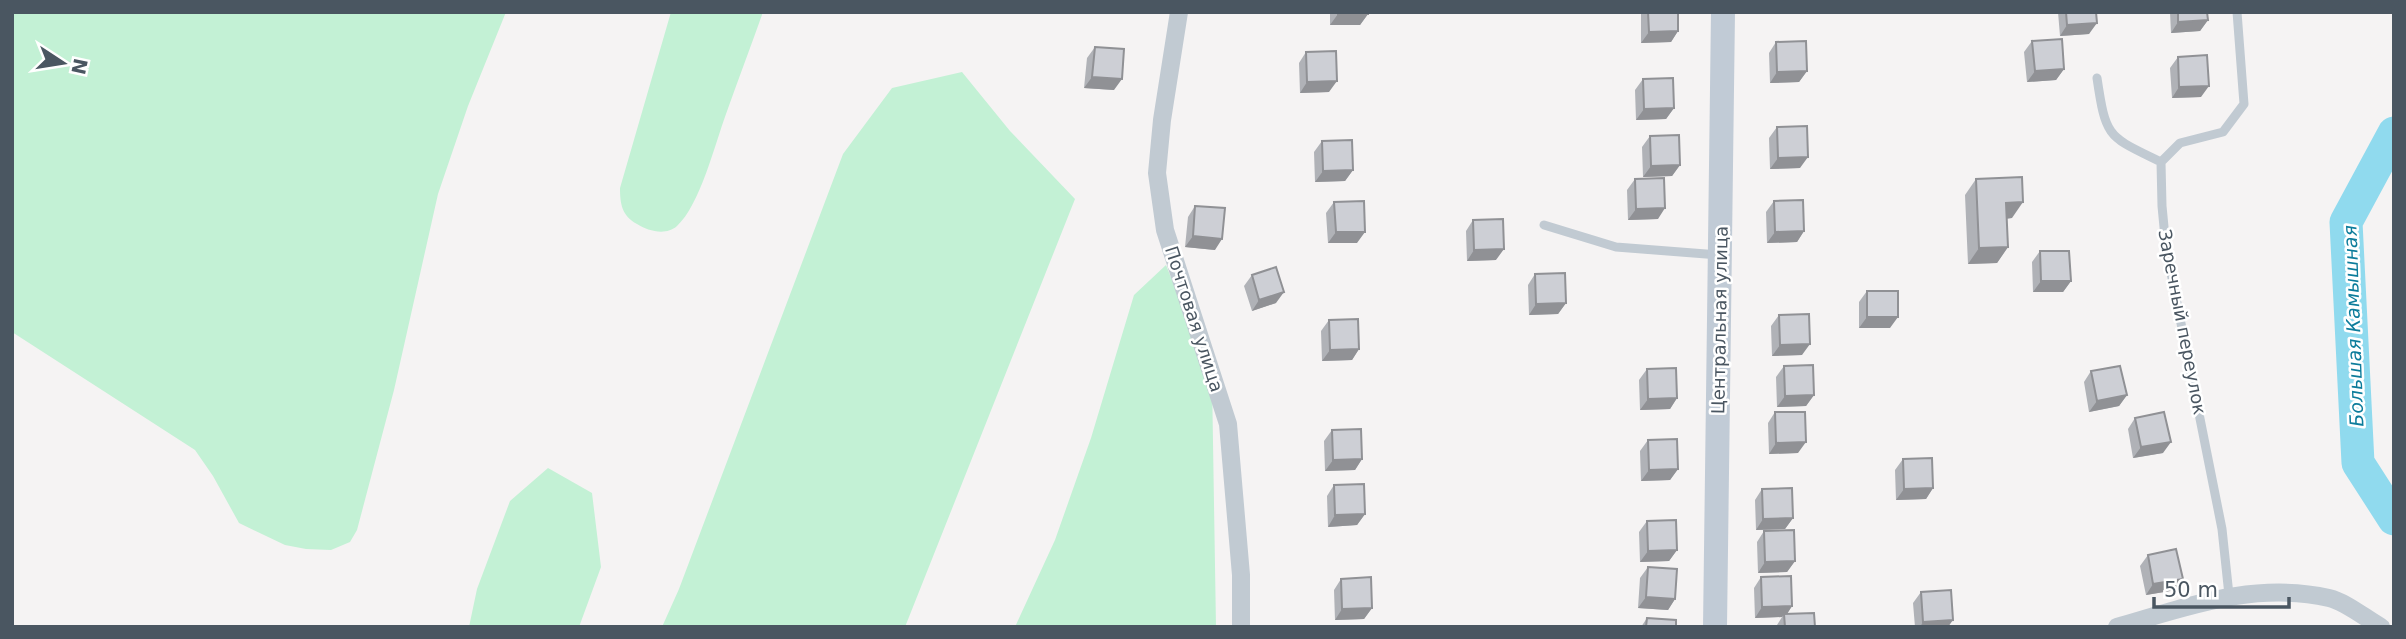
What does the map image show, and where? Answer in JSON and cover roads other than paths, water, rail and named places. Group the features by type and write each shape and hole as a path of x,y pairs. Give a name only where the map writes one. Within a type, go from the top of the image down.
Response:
{"street":[{"name":"Почтовая улица","path":"1179,12 1162,120 1157,173 1165,230 1228,424 1241,575 1241,627"},
{"name":"Центральная улица","path":"1715,627 1723,12"},
{"path":"2117,627 2229,595 2275,592 2331,598 2381,627"}],"lane":[{"path":"2097,78 2102,116 2114,138 2161,162 2180,143 2223,132 2244,104 2237,12"},
{"name":"Заречный переулок","path":"2161,162 2166,248 2222,529 2229,595"},
{"path":"1544,225 1615,247 1721,256"}],"waterway":[{"name":"Большая Камышная","path":"2394,133 2346,222 2358,463 2394,519"}]}
